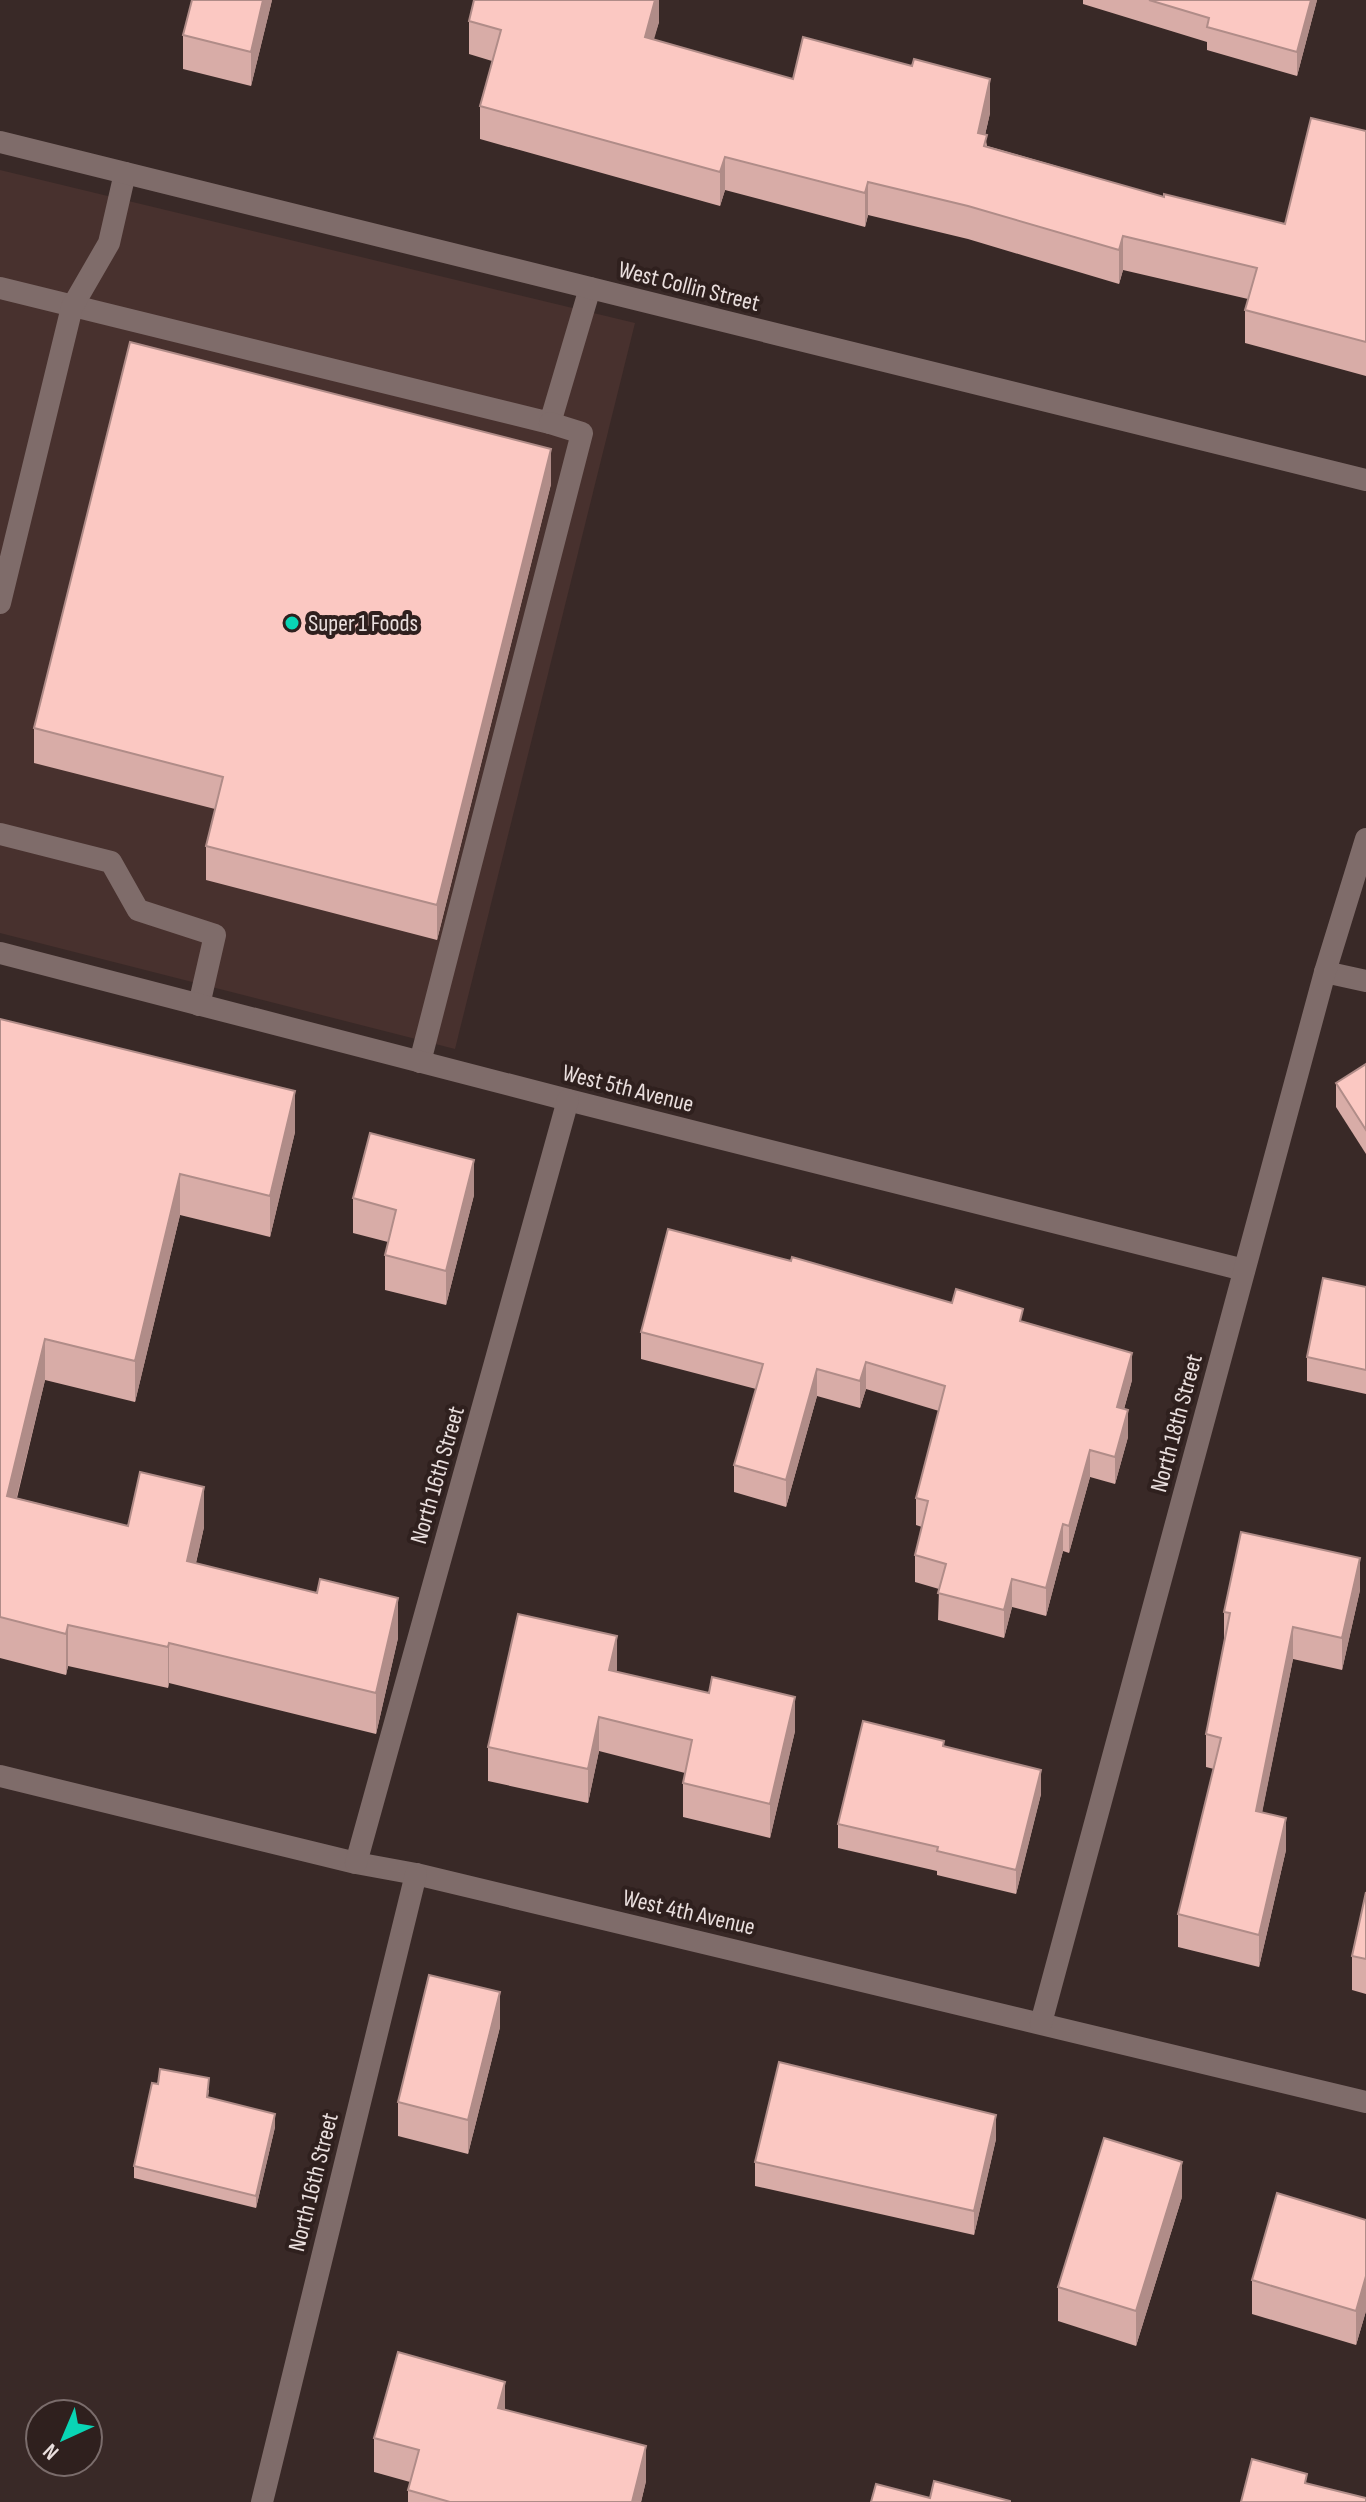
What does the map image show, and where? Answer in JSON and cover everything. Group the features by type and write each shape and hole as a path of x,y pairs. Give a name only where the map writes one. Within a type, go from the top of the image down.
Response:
{"street":[{"name":"West Collin Street","path":"0,142 1366,480"},
{"path":"0,603 72,307 109,243 125,173"},
{"path":"0,288 582,433 420,1062"},
{"path":"550,423 590,288"},
{"path":"0,834 111,862 138,910 215,935 199,1005"},
{"name":"North 18th Street","path":"1041,2023 1325,972 1366,839"},
{"name":"West 5th Avenue","path":"0,953 1244,1270"},
{"path":"1325,972 1366,981"},
{"name":"North 16th Street","path":"356,1863 568,1100"},
{"name":"West 4th Avenue","path":"0,1776 1366,2102"},
{"name":"North 16th Street","path":"262,2502 416,1874"}],"shaded area":[{"path":"0,170 635,323 455,1049 0,933"}],"building":[{"path":"192,0 263,0 251,52 183,35"},
{"path":"474,0 655,0 645,37 793,79 803,37 912,66 914,59 990,79 978,133 987,135 984,146 1164,197 1164,194 1285,224 1311,118 1366,131 1366,342 1245,310 1257,268 1123,236 1119,250 968,206 868,182 865,193 725,157 720,172 480,106 501,30 469,21"},
{"path":"1149,0 1311,0 1297,52 1207,27 1209,18"},
{"name":"Super 1 Foods","path":"130,342 551,449 437,905 206,846 223,777 34,728"},
{"path":"0,1019 295,1091 270,1196 180,1174 135,1361 45,1339 7,1496 128,1526 140,1472 204,1487 187,1561 317,1593 320,1579 398,1598 376,1693 169,1643 168,1647 68,1625 66,1634 0,1617"},
{"path":"1366,1064 1366,1130 1336,1083"},
{"path":"370,1133 474,1160 446,1271 385,1255 396,1210 353,1198"},
{"path":"668,1229 791,1261 792,1257 952,1303 956,1289 1023,1309 1020,1321 1132,1353 1117,1407 1128,1410 1115,1457 1090,1450 1069,1526 1063,1524 1046,1588 1012,1579 1004,1610 938,1593 946,1564 915,1555 928,1501 916,1498 945,1386 866,1362 860,1381 817,1369 786,1480 734,1465 763,1364 641,1332"},
{"path":"1323,1278 1366,1287 1366,1370 1307,1357"},
{"path":"1241,1532 1360,1558 1342,1638 1293,1627 1256,1811 1286,1818 1259,1935 1178,1914 1221,1738 1206,1734 1230,1613 1224,1612"},
{"path":"518,1614 617,1636 609,1670 709,1693 712,1677 795,1697 770,1804 683,1783 692,1740 599,1717 588,1769 488,1747"},
{"path":"863,1721 944,1741 943,1746 1041,1770 1016,1870 937,1851 938,1847 838,1824"},
{"path":"1366,1892 1366,1959 1352,1956"},
{"path":"429,1975 500,1992 468,2120 398,2102"},
{"path":"779,2062 996,2115 974,2211 755,2162"},
{"path":"160,2069 209,2078 207,2097 275,2114 256,2196 134,2166 152,2083 158,2084"},
{"path":"1104,2138 1182,2162 1136,2311 1058,2287"},
{"path":"1277,2193 1366,2220 1366,2276 1356,2311 1252,2280"},
{"path":"398,2352 505,2382 498,2408 646,2446 632,2502 450,2502 408,2490 419,2450 374,2438"},
{"path":"1252,2459 1307,2474 1305,2483 1366,2498 1366,2502 1241,2502"},
{"path":"934,2481 1010,2502 871,2502 876,2484 930,2498"}],"place":[{"name":"Super 1 Foods","path":"292,623"}]}
